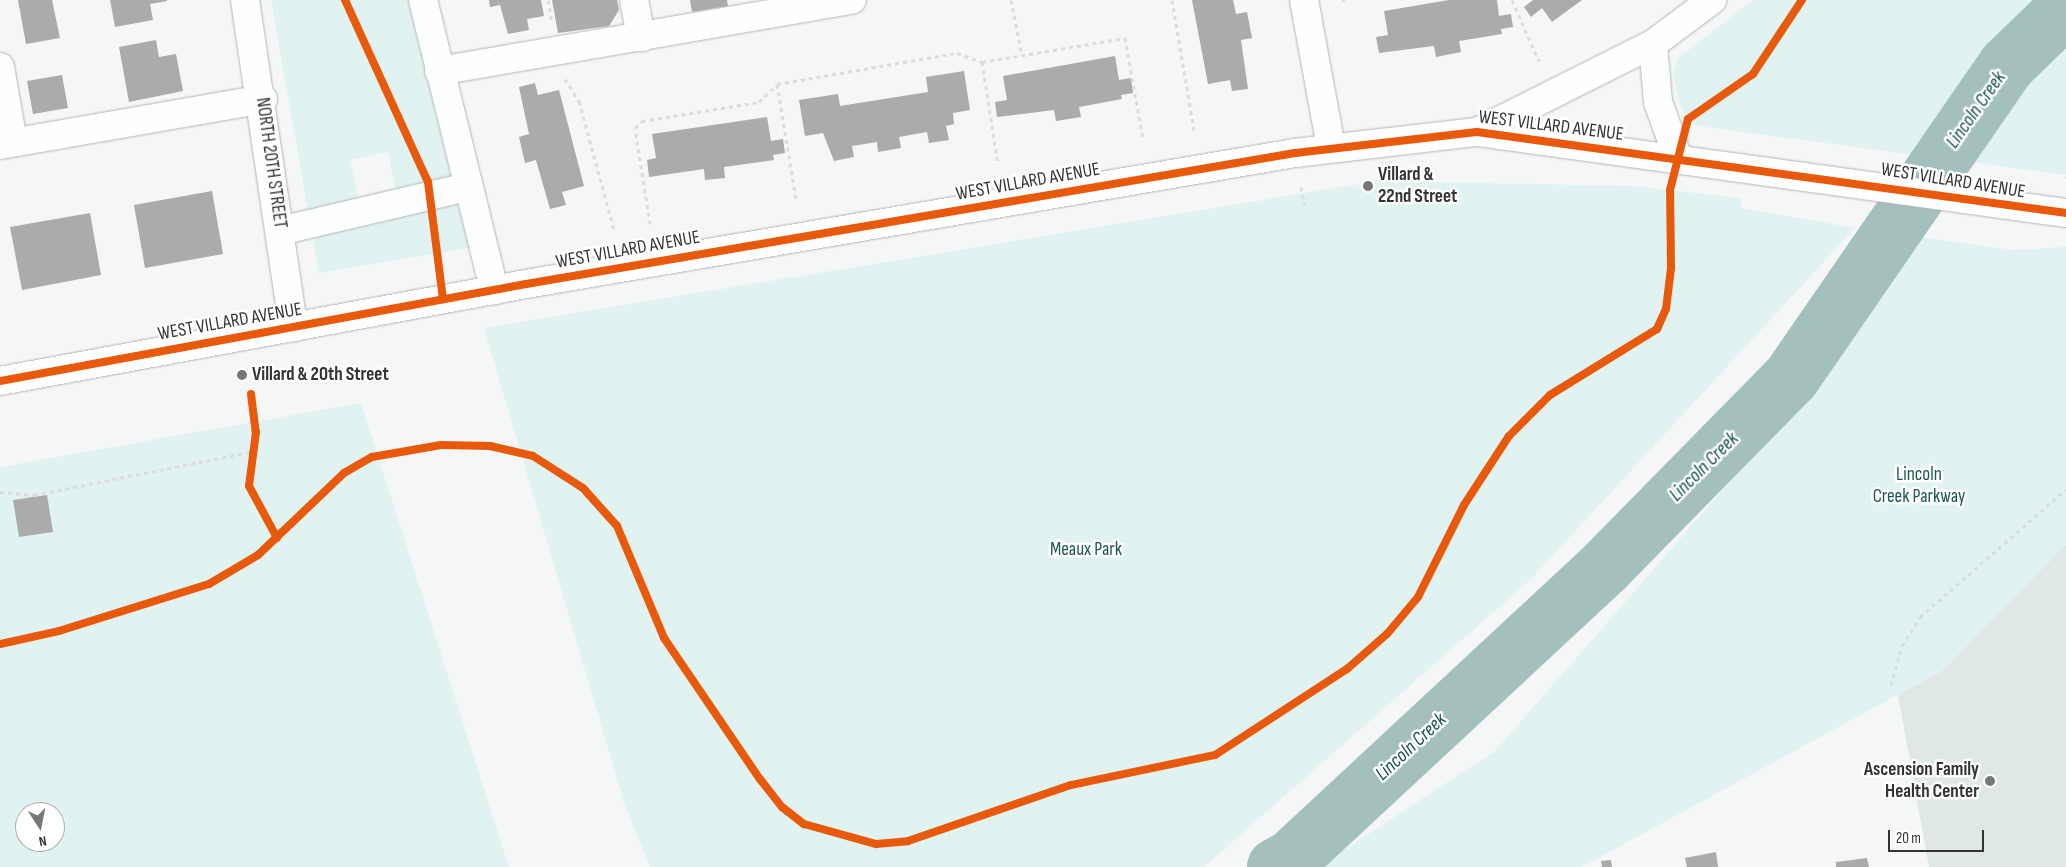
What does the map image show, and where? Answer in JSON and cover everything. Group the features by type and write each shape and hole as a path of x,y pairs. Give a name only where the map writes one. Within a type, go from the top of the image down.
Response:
{"street":[{"name":"NORTH 20TH STREET","path":"245,0 263,99 293,327"},
{"path":"423,0 494,290"},
{"path":"634,0 641,37"},
{"path":"439,71 852,0"},
{"path":"1304,0 1332,147"},
{"path":"1476,132 1653,44 1712,0"},
{"path":"1653,44 1658,102 1678,158"},
{"path":"0,67 6,144 263,99"},
{"name":"WEST VILLARD AVENUE","path":"0,381 494,290 1332,147 1476,132 1809,176 2054,212"},
{"path":"280,231 468,187"}],"path":[{"path":"548,0 562,76 580,101 614,230"},
{"path":"1011,0 1022,55"},
{"path":"1172,0 1194,130"},
{"path":"1512,0 1539,61"},
{"path":"650,224 635,128 642,121 759,102 777,84 957,53 982,62 1125,38 1143,139"},
{"path":"982,62 998,164"},
{"path":"777,84 796,198"},
{"path":"1301,188 1305,206"},
{"path":"251,464 256,442"},
{"path":"0,492 34,495 255,451"},
{"path":"1890,685 1902,646 1920,617 2066,489"}],"shaded area":[{"name":"Ascension Family Health Center","path":"2066,544 2066,867 1929,867 1898,695 1943,670"}],"green space":[{"path":"271,0 408,0 453,185 397,196 388,152 350,160 360,204 309,216"},
{"path":"1753,0 2066,0 2066,175 1698,126 1686,119 1680,104 1673,74 1678,58"},
{"name":"Meaux Park","path":"1378,181 1633,186 1740,198 1741,208 1855,228 1531,579 1204,867 650,867 625,806 484,328"},
{"path":"457,200 469,248 319,273 312,234"},
{"name":"Lincoln Creek Parkway","path":"1903,235 2014,250 2066,247 2066,544 1943,670 1582,867 1318,867 1495,751 1835,361"},
{"path":"361,403 509,867 0,867 0,467"}],"building":[{"path":"18,0 52,0 60,38 26,44"},
{"path":"110,0 167,1 150,4 153,20 115,27"},
{"path":"489,0 541,0 544,16 527,19 529,30 508,34 500,5 490,7"},
{"path":"552,0 617,0 619,10 609,26 558,33"},
{"path":"690,0 727,0 728,6 692,12"},
{"path":"1192,0 1233,0 1236,14 1247,12 1252,38 1241,40 1248,89 1232,91 1230,80 1208,84"},
{"path":"1449,0 1497,0 1499,16 1511,14 1513,27 1501,29 1502,34 1459,41 1461,52 1436,57 1434,46 1379,53 1376,37 1388,35 1384,11"},
{"path":"1533,0 1582,0 1552,22 1542,8 1531,17 1524,7"},
{"path":"156,40 159,57 176,54 183,91 129,102 119,47"},
{"path":"1115,56 1119,80 1131,78 1133,93 1121,95 1122,99 1079,107 1081,117 1056,121 1054,110 997,117 995,102 1007,100 1003,76"},
{"path":"964,71 970,110 953,113 954,124 946,126 949,140 929,143 927,132 899,137 901,148 878,152 877,142 852,146 854,157 834,161 823,133 805,136 799,100 838,94 840,106 928,92 926,77"},
{"path":"62,75 68,108 33,114 27,81"},
{"path":"535,83 538,95 559,90 584,186 562,192 566,205 550,209 536,160 525,163 519,137 529,134 519,87"},
{"path":"767,117 771,141 783,139 785,153 773,155 774,160 724,167 725,178 705,180 704,169 649,177 647,160 656,158 652,134"},
{"path":"212,191 223,254 145,268 134,205"},
{"path":"90,213 101,275 22,290 10,227"},
{"path":"47,495 53,532 19,537 13,500"},
{"path":"1716,852 1718,867 1687,867 1685,858"},
{"path":"1867,858 1869,867 1836,867 1836,862"},
{"path":"1611,860 1612,867 1602,867 1601,861"}],"waterway":[{"name":"Lincoln Creek","path":"1276,867 1291,859 1606,566 1791,378 2007,65 2066,8"}],"cycle path":[{"path":"345,0 428,182 443,299"},
{"path":"0,644 59,631 209,584 258,555 344,473 372,457 441,445 490,446 533,456 583,488 617,526 664,638 760,779 782,807 804,824 876,844 908,841 1071,785 1215,755 1347,669 1387,634 1418,597 1464,505 1509,436 1550,395 1657,329 1666,309 1671,268 1670,190 1688,119 1753,74 1802,0"},
{"path":"0,381 526,284 1295,153 1477,132 2066,213"},
{"path":"251,394 256,432 249,486 277,538"}],"place":[{"name":"Villard & 22nd Street","path":"1368,186"},
{"name":"Villard & 20th Street","path":"242,375"},
{"name":"Ascension Family Health Center","path":"1990,781"}]}
